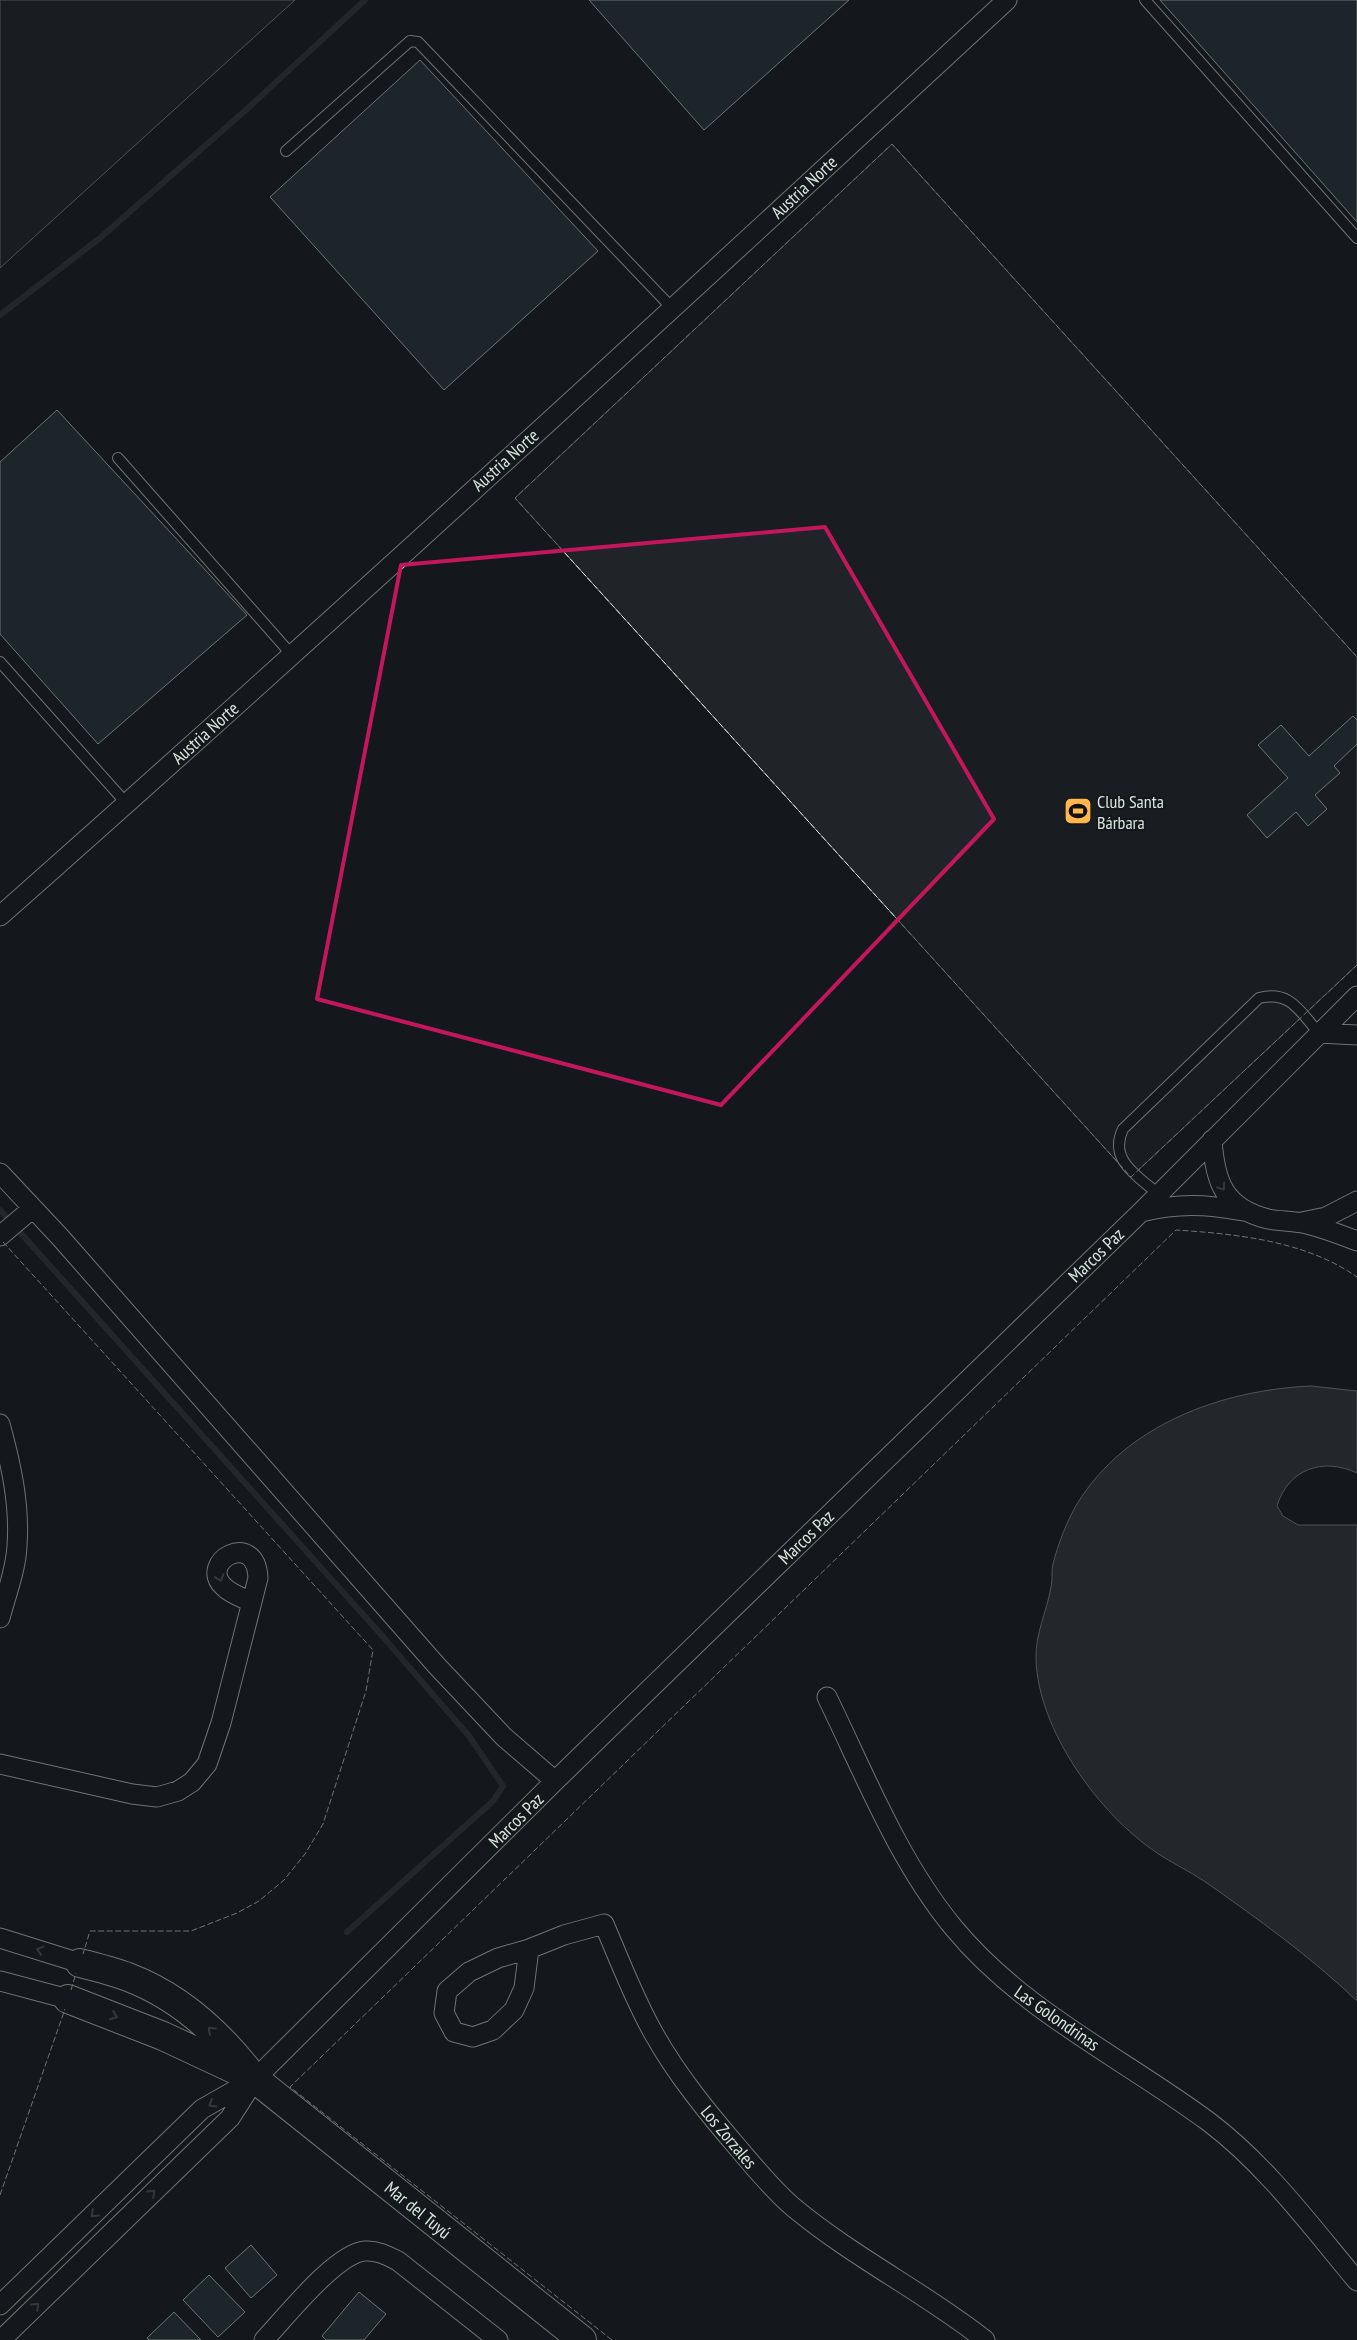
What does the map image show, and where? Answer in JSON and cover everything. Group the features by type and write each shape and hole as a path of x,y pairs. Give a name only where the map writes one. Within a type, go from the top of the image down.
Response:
{"street":[{"name":"Austria Norte","path":"0,916 127,804 673,309 1006,0"},
{"name":"Marcos Paz","path":"255,2080 555,1781 1141,1212 1357,996"},
{"path":"1319,1033 1357,1034"},
{"path":"1212,1140 1214,1166 1218,1180 1243,1211"},
{"path":"0,1173 28,1212 437,1666 504,1737 555,1781"},
{"path":"1301,1222 1326,1217 1357,1201"},
{"path":"1141,1212 1167,1206 1189,1204 1243,1211 1269,1219 1301,1222 1331,1230 1357,1241"},
{"path":"2,1235 28,1212"},
{"path":"0,1424 10,1459 17,1506 17,1548 0,1618"},
{"path":"0,1764 132,1794 157,1797 178,1791 192,1782 207,1764 221,1723 251,1602"},
{"name":"Las Golondrinas","path":"827,1697 899,1844 925,1888 952,1926 1011,1987 1210,2123 1248,2156 1286,2196 1357,2281"},
{"name":"Los Zorzales","path":"529,1949 524,1988 514,2010 494,2030 473,2037 454,2032 444,2013 447,1991 470,1972 498,1958 529,1949 564,1935 604,1924 654,2035 700,2103 762,2176 793,2206 836,2239 964,2323 986,2340"},
{"path":"0,1938 128,1976 151,1988 187,2009 226,2044 255,2080"},
{"path":"0,1981 68,1999 163,2036 255,2080"},
{"path":"0,2305 202,2109 255,2080"},
{"path":"1,2340 230,2118 255,2080"},
{"name":"Mar del Tuyú","path":"255,2080 582,2340"},
{"path":"264,2340 335,2265 350,2255 365,2251 382,2254 398,2261 498,2340"}],"lane":[{"path":"1145,0 1357,238"},
{"path":"286,151 410,41 418,42 673,309"},
{"path":"118,458 292,654"},
{"path":"0,662 127,804"},
{"path":"1158,1194 1122,1161 1118,1151 1118,1139 1124,1129 1259,998 1271,995 1284,997 1292,1002 1319,1033"}],"highlighted area":[{"path":"825,527 994,819 721,1105 317,999 401,565"}],"shaded area":[{"path":"0,0 295,0 0,268"},
{"name":"Club Santa Bárbara","path":"892,144 1357,657 1357,965 1131,1177 515,498"},
{"path":"1311,1386 1357,1391 1357,1473 1332,1466 1308,1470 1298,1475 1289,1483 1282,1493 1277,1506 1283,1516 1298,1525 1357,1525 1357,2001 1283,1938 1204,1881 1157,1853 1114,1816 1076,1768 1060,1741 1048,1714 1039,1686 1036,1659 1037,1641 1052,1584 1052,1567 1057,1549 1073,1511 1097,1476 1122,1452 1149,1433 1179,1416 1211,1404 1244,1395 1277,1389"}],"building":[{"path":"589,0 849,0 704,130"},
{"path":"1160,0 1357,0 1357,222"},
{"path":"420,60 598,251 444,390 270,197"},
{"path":"57,410 247,615 98,744 0,634 0,462"},
{"path":"1353,716 1357,720 1357,744 1334,766 1340,773 1315,795 1327,809 1308,826 1296,812 1267,838 1247,815 1288,778 1258,745 1281,725 1309,756"},
{"path":"251,2245 277,2275 251,2298 225,2268"},
{"path":"209,2275 245,2312 218,2337 183,2300"},
{"path":"359,2292 386,2314 364,2340 326,2340 322,2336"},
{"path":"174,2312 201,2340 149,2340 147,2338"}],"waterway":[{"path":"0,315 100,238 247,109 365,0"},
{"path":"0,1210 377,1630 469,1736 503,1786 493,1801 347,1932"}],"fence":[{"path":"1357,657 892,144 515,498 1131,1177 1357,965"},
{"path":"612,2340 290,2087 1176,1230 1247,1237 1293,1247 1316,1255 1357,1277"},
{"path":"3,1242 373,1650 366,1691 323,1824 305,1854 284,1880 259,1901 237,1913 191,1931 90,1931 83,1954"},
{"path":"71,1990 76,1973"},
{"path":"0,2195 65,2009"}],"place":[{"name":"Club Santa Bárbara","path":"1078,811"}]}
